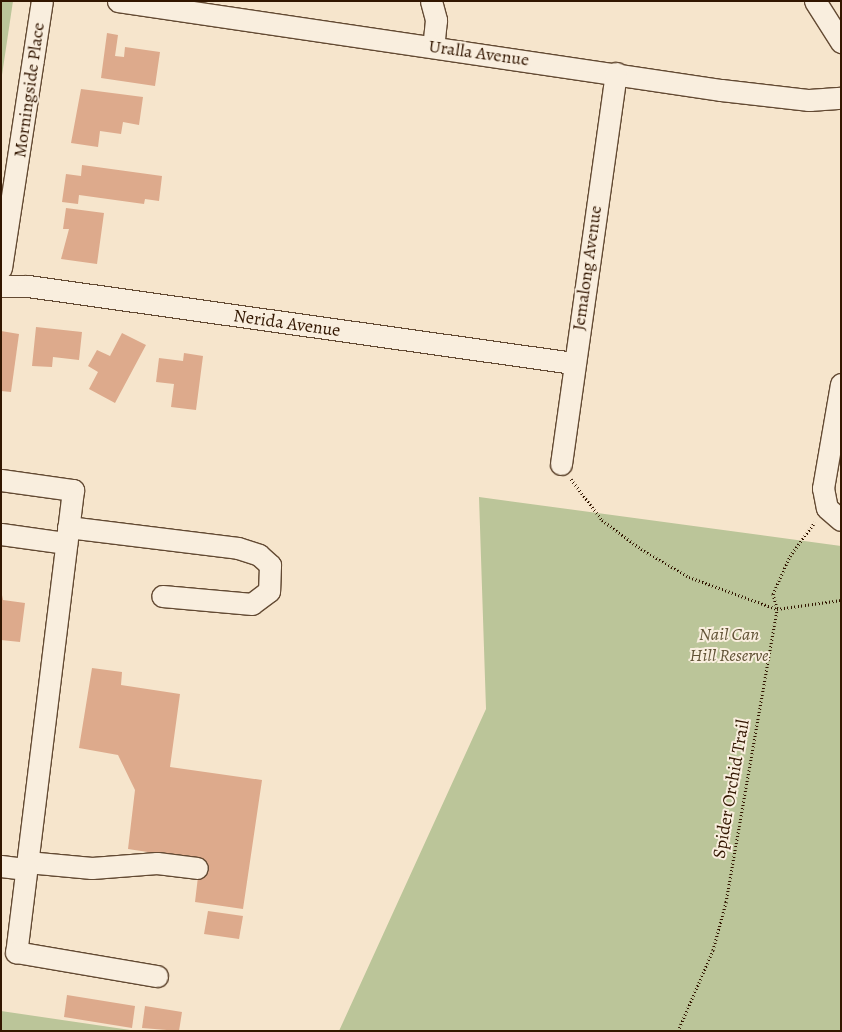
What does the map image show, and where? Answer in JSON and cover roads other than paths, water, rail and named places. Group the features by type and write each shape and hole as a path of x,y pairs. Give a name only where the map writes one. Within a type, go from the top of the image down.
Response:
{"street":[{"name":"Morningside Place","path":"1,268 42,1"},
{"name":"Uralla Avenue","path":"118,1 786,99 841,98"},
{"path":"431,1 436,20 433,47"},
{"path":"816,1 841,42"},
{"name":"Jemalong Avenue","path":"561,464 573,364 616,73"},
{"name":"Nerida Avenue","path":"1,286 573,364"},
{"path":"834,514 823,488 841,384"},
{"path":"1,480 73,490 16,952 157,976"},
{"path":"1,534 67,535 238,548 259,555 270,566 269,591 252,604 162,596"},
{"path":"1,866 27,865 92,868 157,863 196,868"}],"park label":[{"name":"Nail Can Hill Reserve","path":"729,645"}]}
